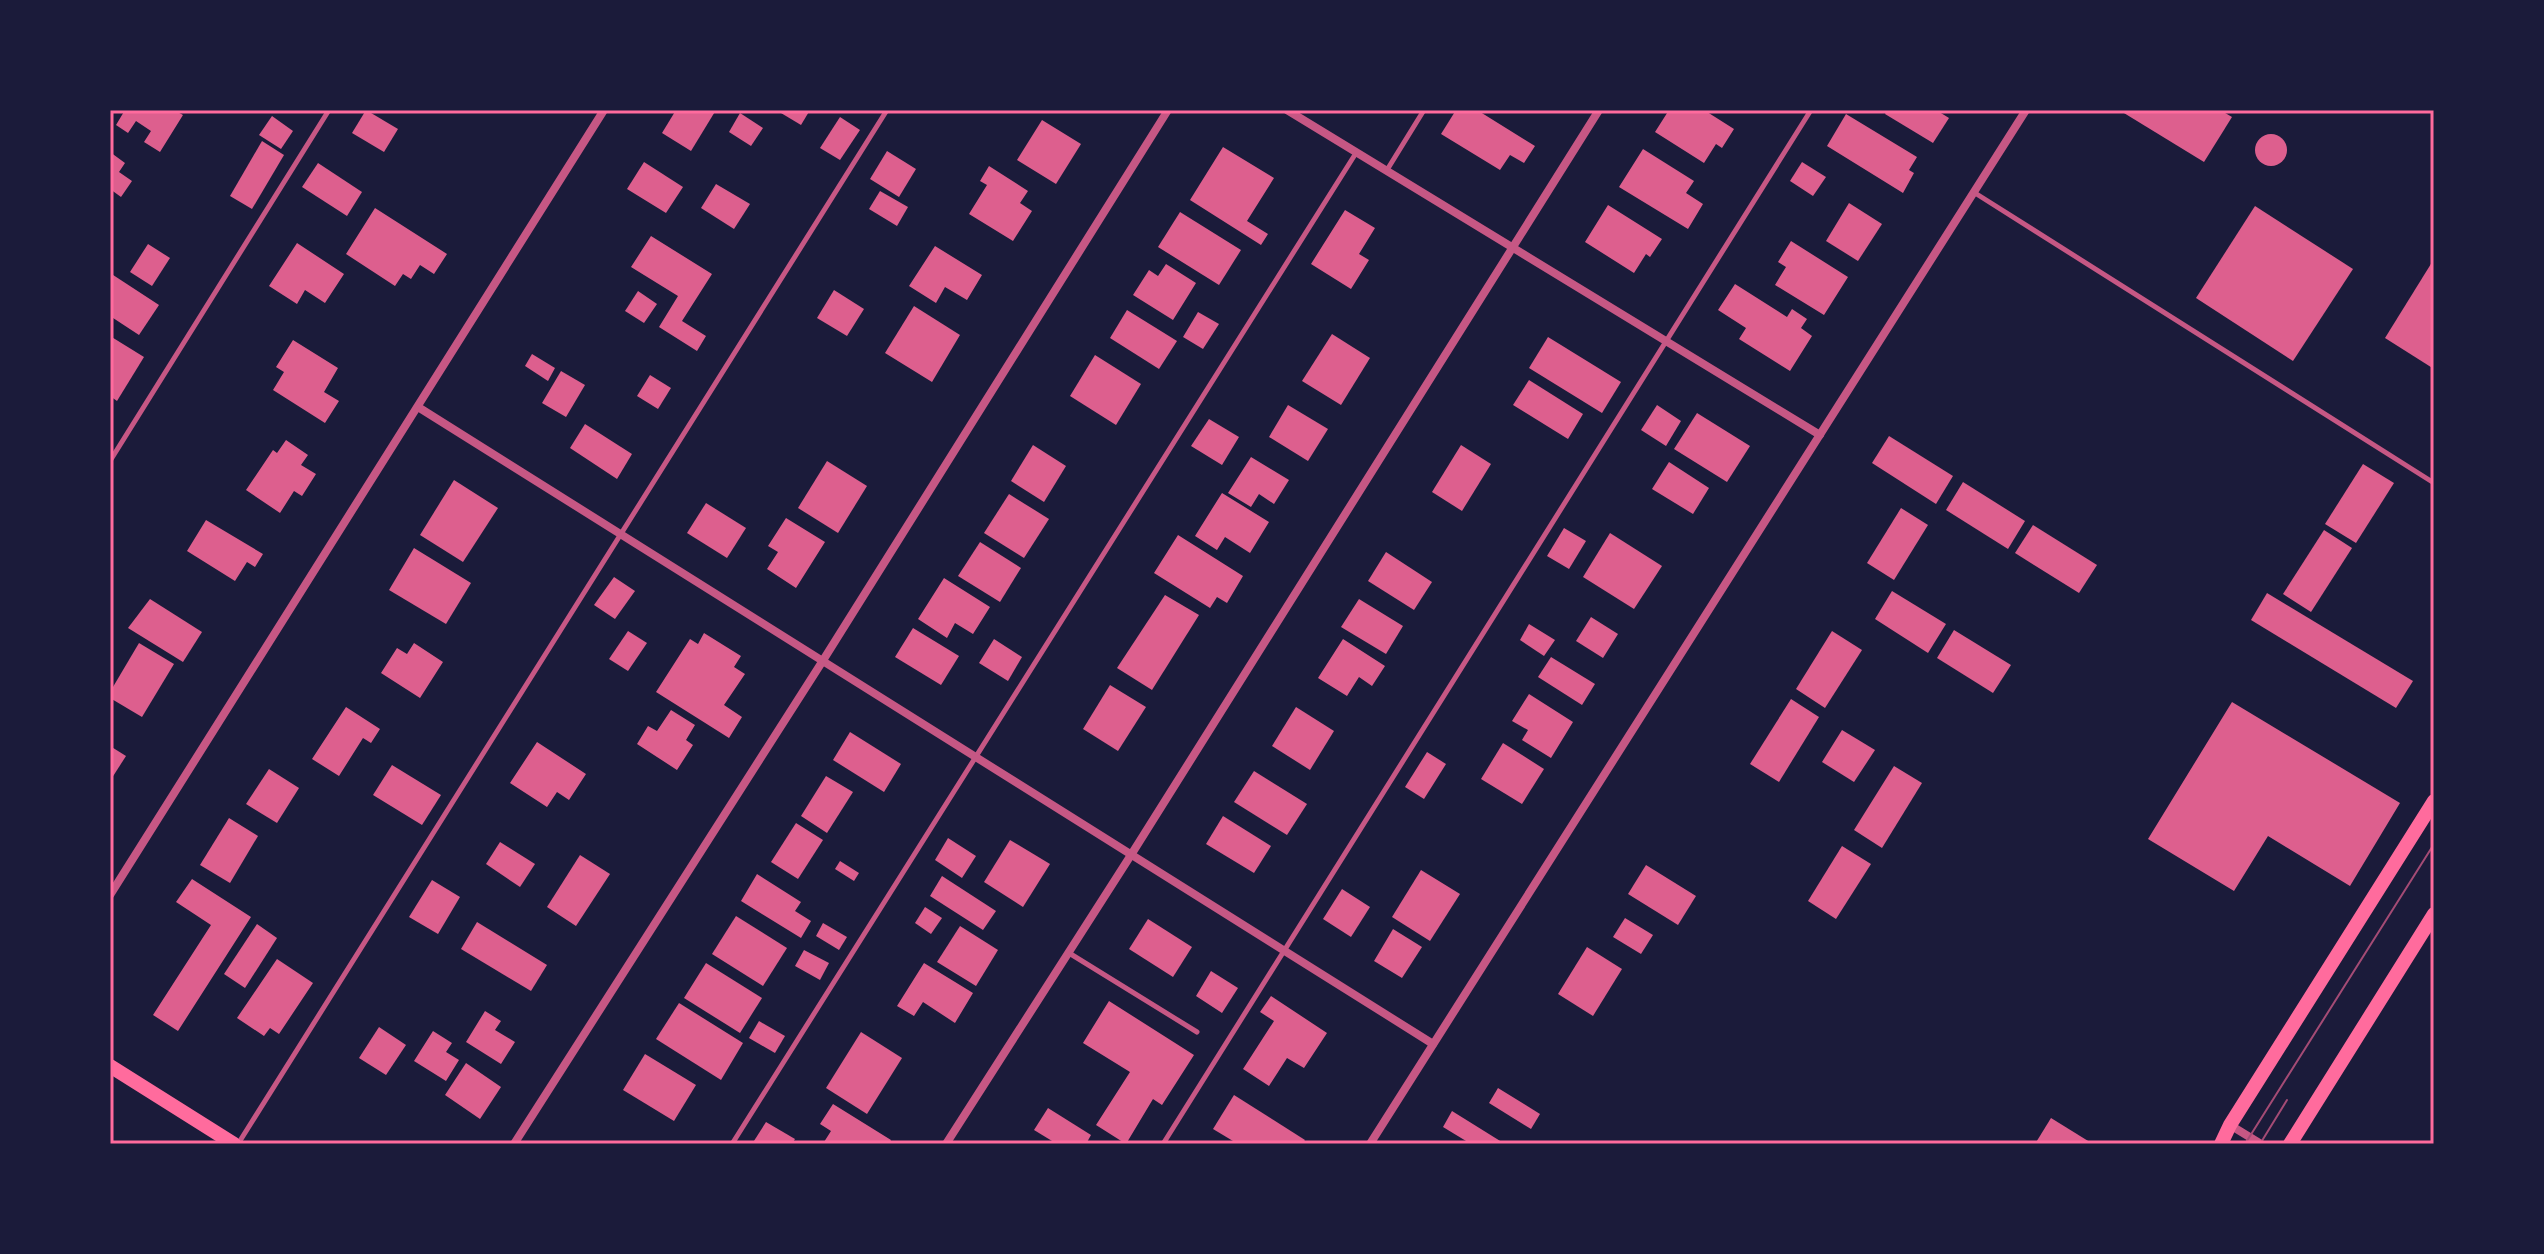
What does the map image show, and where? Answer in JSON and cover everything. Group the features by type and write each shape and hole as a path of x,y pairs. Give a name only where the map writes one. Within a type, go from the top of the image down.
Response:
{"main road":[{"path":"2221,1144 2434,801"},
{"path":"2290,1144 2434,914"},
{"path":"110,1066 236,1144"}],"street":[{"path":"110,895 604,110"},
{"path":"514,1144 822,662 1168,110"},
{"path":"1287,110 1820,435"},
{"path":"946,1144 1599,110"},
{"path":"1370,1144 2026,110"},
{"path":"418,407 1433,1044"},
{"path":"2230,1125 2261,1144"}],"lane":[{"path":"110,461 329,110"},
{"path":"236,1144 887,110"},
{"path":"1386,171 1424,110"},
{"path":"1163,1144 1811,110"},
{"path":"732,1144 1356,153"},
{"path":"1974,192 2434,483"},
{"path":"1069,953 1197,1032"}],"building":[{"path":"125,110 174,110 183,115 160,152 144,142 151,131 136,121 128,133 116,125"},
{"path":"366,110 398,129 384,152 352,133"},
{"path":"676,110 716,110 691,151 662,133"},
{"path":"783,110 810,110 801,125 781,113"},
{"path":"1456,110 1477,110 1535,146 1524,163 1510,155 1500,170 1441,134"},
{"path":"1669,110 1704,110 1734,129 1722,148 1716,144 1704,163 1655,132"},
{"path":"1887,110 1936,110 1949,118 1933,143 1885,114"},
{"path":"2119,110 2220,110 2232,117 2204,162"},
{"path":"740,113 763,128 751,146 729,132"},
{"path":"1846,114 1917,157 1909,170 1914,173 1903,193 1827,146"},
{"path":"272,116 293,131 281,149 259,135"},
{"path":"840,117 860,130 840,160 820,148"},
{"path":"1042,120 1081,144 1056,184 1017,160"},
{"path":"2271,134 2282,139 2287,150 2282,161 2271,166 2260,161 2255,150 2260,139"},
{"path":"262,141 284,155 252,209 230,196"},
{"path":"1223,147 1274,178 1247,221 1268,234 1261,245 1190,200"},
{"path":"1643,149 1694,181 1686,193 1703,204 1688,229 1619,187"},
{"path":"887,151 916,169 899,197 870,179"},
{"path":"110,152 125,163 119,172 132,181 121,197 110,189"},
{"path":"644,162 683,187 666,213 627,189"},
{"path":"1802,162 1826,177 1813,196 1790,181"},
{"path":"318,163 362,192 347,216 302,187"},
{"path":"989,166 1028,191 1020,203 1032,211 1013,241 969,214 987,185 980,181"},
{"path":"716,184 750,204 734,229 701,208"},
{"path":"880,191 908,207 897,226 869,209"},
{"path":"1849,203 1882,224 1858,261 1826,241"},
{"path":"1608,205 1662,239 1650,257 1646,254 1634,273 1585,242"},
{"path":"2255,206 2353,269 2293,361 2196,298"},
{"path":"375,208 447,254 434,274 420,265 411,279 403,274 395,286 346,254"},
{"path":"1345,210 1375,228 1359,254 1369,260 1351,289 1311,264"},
{"path":"1180,212 1241,250 1219,285 1158,247"},
{"path":"651,236 712,274 682,321 706,336 697,351 659,327 678,296 631,267"},
{"path":"1791,241 1848,277 1824,315 1775,285 1786,267 1778,262"},
{"path":"297,243 344,274 325,303 305,290 297,304 269,286"},
{"path":"148,244 170,258 152,286 130,272"},
{"path":"935,246 982,275 967,300 945,287 936,303 909,286"},
{"path":"2434,259 2434,369 2385,338"},
{"path":"1166,264 1196,283 1173,320 1133,295 1149,270 1158,276"},
{"path":"110,273 159,305 139,335 110,316"},
{"path":"1735,284 1787,317 1792,309 1807,319 1801,328 1812,336 1790,371 1739,339 1746,328 1718,310"},
{"path":"834,290 864,309 847,336 817,318"},
{"path":"638,291 657,304 644,323 625,311"},
{"path":"914,306 960,335 932,382 885,353"},
{"path":"1127,310 1177,341 1159,369 1110,338"},
{"path":"1198,312 1219,324 1203,349 1183,337"},
{"path":"1332,334 1370,358 1341,405 1302,381"},
{"path":"110,336 144,357 117,401 110,396"},
{"path":"1548,337 1621,382 1602,413 1529,368"},
{"path":"293,340 338,368 324,392 339,401 325,423 273,390 284,372 276,367"},
{"path":"532,354 555,368 548,381 525,366"},
{"path":"1095,355 1141,384 1116,425 1070,396"},
{"path":"561,371 585,385 566,417 542,403"},
{"path":"650,375 671,388 658,409 637,396"},
{"path":"1529,380 1583,414 1568,439 1513,405"},
{"path":"1288,405 1328,429 1308,461 1269,437"},
{"path":"1657,405 1681,421 1666,446 1641,430"},
{"path":"1697,413 1750,446 1727,482 1674,449"},
{"path":"1209,419 1239,437 1222,465 1191,446"},
{"path":"585,424 632,454 617,479 570,448"},
{"path":"1889,436 1953,476 1936,504 1872,463"},
{"path":"286,440 308,455 301,465 316,474 302,496 294,491 280,513 246,490 273,450 277,453"},
{"path":"1033,445 1066,466 1044,502 1011,481"},
{"path":"1461,445 1491,464 1462,511 1432,492"},
{"path":"1251,457 1289,480 1274,504 1259,494 1251,507 1228,493"},
{"path":"827,461 867,486 838,533 798,508"},
{"path":"1669,462 1709,488 1693,514 1652,489"},
{"path":"2363,464 2394,483 2356,543 2325,524"},
{"path":"454,480 498,508 463,562 420,535"},
{"path":"1963,482 2025,521 2008,549 1946,510"},
{"path":"1222,493 1269,522 1250,553 1225,537 1217,550 1195,536"},
{"path":"1009,494 1049,519 1024,558 984,533"},
{"path":"706,503 746,528 727,558 687,533"},
{"path":"1901,508 1928,525 1894,580 1867,563"},
{"path":"786,518 825,542 796,588 767,569 778,552 768,546"},
{"path":"206,520 263,554 255,567 247,562 235,581 187,551"},
{"path":"2033,525 2097,565 2079,593 2015,553"},
{"path":"1564,528 1586,541 1569,569 1547,556"},
{"path":"2324,530 2352,548 2311,612 2283,594"},
{"path":"1610,533 1662,566 1634,609 1583,577"},
{"path":"1178,535 1243,576 1227,603 1217,597 1210,608 1154,573"},
{"path":"980,542 1021,568 1000,602 958,576"},
{"path":"414,548 471,583 446,624 389,590"},
{"path":"1386,552 1432,582 1414,610 1368,581"},
{"path":"614,577 635,591 615,619 594,605"},
{"path":"944,578 990,607 973,634 955,623 947,638 918,619"},
{"path":"1892,591 1946,624 1928,653 1875,619"},
{"path":"2267,593 2413,681 2396,708 2251,620"},
{"path":"1165,595 1199,615 1152,690 1117,668"},
{"path":"150,599 202,632 183,662 128,628"},
{"path":"1359,599 1403,626 1386,654 1341,627"},
{"path":"1591,617 1618,634 1603,658 1576,641"},
{"path":"1529,624 1555,640 1544,656 1520,640"},
{"path":"913,628 959,656 941,685 895,657"},
{"path":"1954,630 2011,665 1993,693 1937,658"},
{"path":"628,631 647,643 628,671 609,659"},
{"path":"1832,631 1862,650 1825,708 1796,689"},
{"path":"704,633 741,656 734,667 745,674 724,705 742,717 729,738 656,692 690,639 698,644"},
{"path":"994,639 1022,657 1008,681 979,663"},
{"path":"1343,639 1385,666 1372,686 1359,677 1347,696 1318,678"},
{"path":"139,643 174,664 142,717 110,698 110,692"},
{"path":"414,643 443,662 420,698 381,673 397,648 407,654"},
{"path":"1551,657 1595,684 1582,705 1538,677"},
{"path":"1110,685 1146,707 1118,751 1083,729"},
{"path":"1529,694 1573,722 1551,758 1522,740 1528,730 1512,721"},
{"path":"1791,699 1819,717 1779,782 1750,764"},
{"path":"2232,702 2400,803 2350,886 2268,836 2234,891 2148,839"},
{"path":"346,707 380,729 371,743 363,738 339,776 312,759"},
{"path":"1296,707 1334,731 1310,770 1272,746"},
{"path":"671,710 695,725 686,740 693,745 677,770 637,744 648,726 657,731"},
{"path":"1842,730 1875,750 1854,782 1822,762"},
{"path":"850,732 901,764 884,792 833,760"},
{"path":"537,742 586,774 569,800 557,792 547,807 510,783"},
{"path":"1503,743 1544,769 1522,804 1481,779"},
{"path":"110,746 126,756 110,781"},
{"path":"1427,752 1446,764 1424,799 1405,787"},
{"path":"392,765 441,795 422,825 373,795"},
{"path":"1894,766 1922,783 1882,848 1854,830"},
{"path":"269,769 299,788 277,823 246,804"},
{"path":"1254,771 1307,804 1287,835 1234,802"},
{"path":"826,776 853,792 827,833 801,816"},
{"path":"1223,816 1271,846 1254,873 1206,844"},
{"path":"229,818 258,836 230,883 200,865"},
{"path":"796,823 823,840 798,879 771,862"},
{"path":"948,838 976,856 962,878 935,860"},
{"path":"1010,840 1050,864 1023,907 984,882"},
{"path":"500,842 535,864 520,887 486,864"},
{"path":"1842,846 1871,864 1836,919 1808,901"},
{"path":"580,855 610,874 576,926 547,907"},
{"path":"840,861 859,873 854,881 835,869"},
{"path":"1646,865 1696,896 1678,925 1628,894"},
{"path":"1421,870 1460,894 1430,941 1392,917"},
{"path":"757,874 801,902 795,911 811,921 801,938 741,901"},
{"path":"942,876 996,911 983,930 930,896"},
{"path":"192,879 251,917 178,1031 153,1015 211,925 176,902"},
{"path":"432,880 460,897 438,934 409,917"},
{"path":"1342,889 1370,907 1351,937 1323,919"},
{"path":"925,907 942,918 931,934 915,923"},
{"path":"736,916 787,948 763,986 712,954"},
{"path":"1625,918 1653,935 1641,954 1613,937"},
{"path":"1148,919 1192,947 1173,977 1129,949"},
{"path":"477,922 547,965 531,991 461,949"},
{"path":"823,923 847,937 839,950 816,936"},
{"path":"257,924 277,938 245,988 224,974"},
{"path":"960,926 998,950 976,986 937,962"},
{"path":"1393,929 1422,947 1402,978 1374,961"},
{"path":"1587,947 1622,969 1593,1016 1558,994"},
{"path":"804,950 829,963 820,980 795,966"},
{"path":"277,959 313,983 279,1034 270,1028 264,1036 237,1018"},
{"path":"706,963 762,998 740,1033 684,998"},
{"path":"924,963 973,993 955,1023 923,1002 914,1016 897,1006"},
{"path":"1211,971 1238,988 1222,1013 1196,996"},
{"path":"1271,996 1327,1033 1304,1068 1287,1058 1269,1086 1243,1069 1274,1021 1260,1012"},
{"path":"1109,1001 1194,1055 1162,1105 1153,1099 1126,1144 1096,1125 1130,1072 1083,1043"},
{"path":"679,1003 743,1043 721,1080 656,1039"},
{"path":"485,1011 501,1021 495,1030 515,1042 501,1064 466,1042"},
{"path":"759,1021 785,1036 775,1053 749,1038"},
{"path":"379,1027 406,1045 386,1075 359,1058"},
{"path":"433,1031 452,1043 446,1052 459,1060 446,1081 414,1061"},
{"path":"861,1032 902,1058 867,1114 826,1088"},
{"path":"645,1054 696,1085 674,1121 623,1090"},
{"path":"466,1063 501,1087 480,1119 445,1095"},
{"path":"1498,1088 1540,1114 1531,1129 1489,1103"},
{"path":"1234,1095 1305,1140 1302,1144 1238,1144 1213,1129"},
{"path":"833,1104 891,1140 889,1144 824,1142 831,1131 820,1124"},
{"path":"1048,1108 1091,1135 1086,1144 1057,1144 1034,1130"},
{"path":"1452,1111 1505,1144 1471,1144 1443,1127"},
{"path":"2051,1118 2093,1144 2035,1144"},
{"path":"766,1122 795,1139 792,1144 752,1144"}],"tram line":[{"path":"2245,1144 2434,844"},
{"path":"2260,1144 2287,1100"}]}
